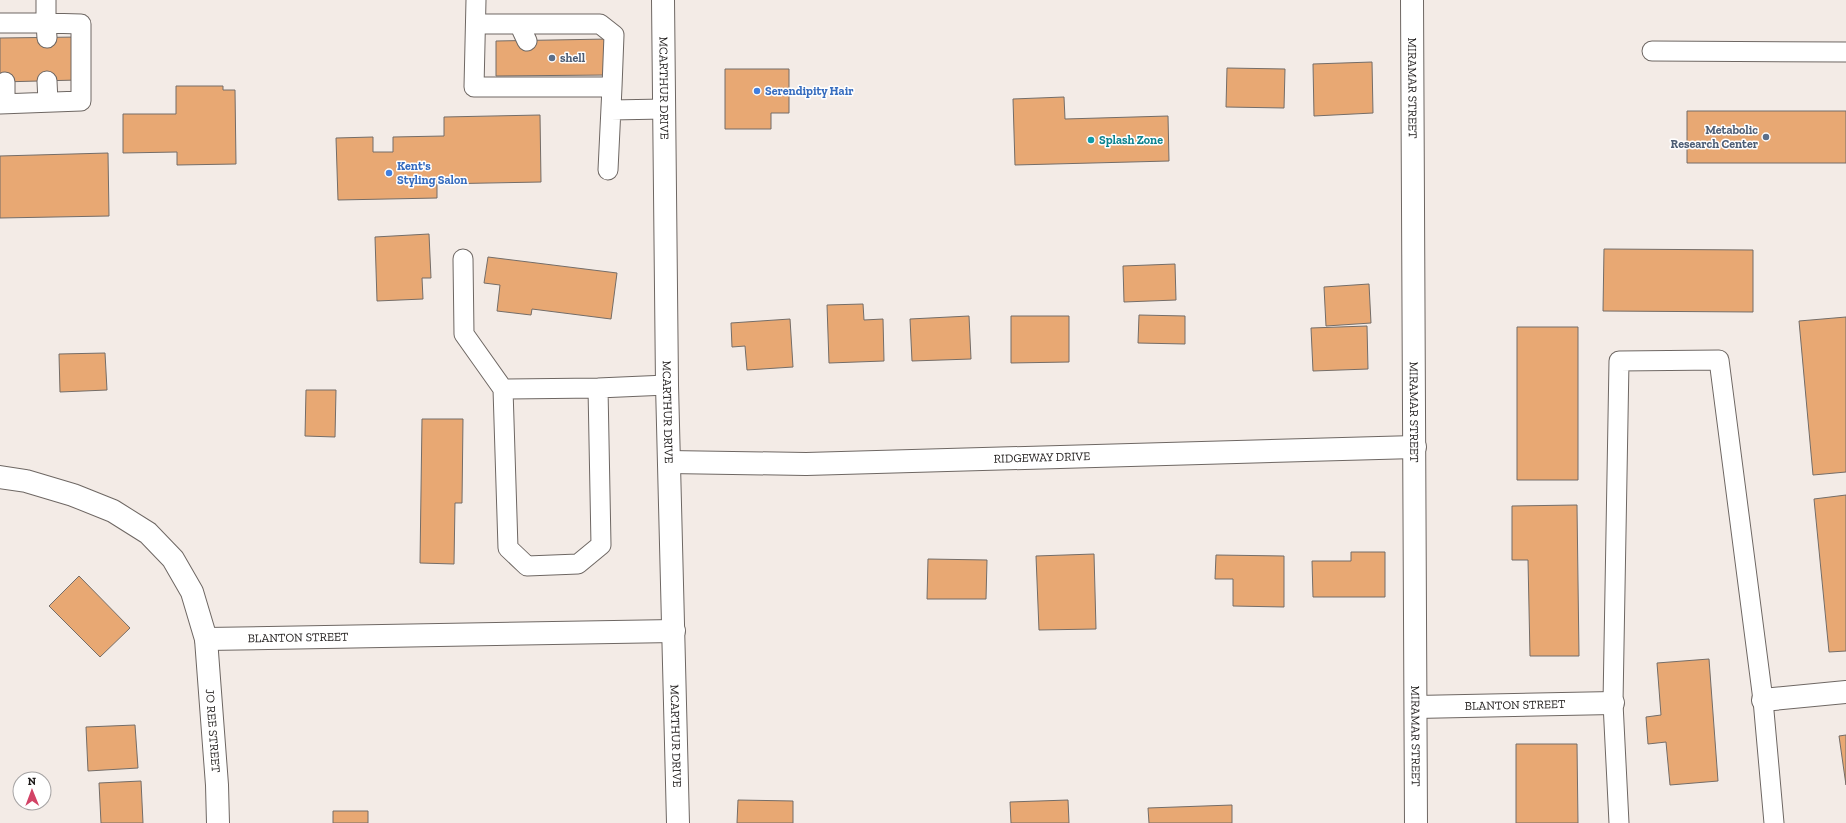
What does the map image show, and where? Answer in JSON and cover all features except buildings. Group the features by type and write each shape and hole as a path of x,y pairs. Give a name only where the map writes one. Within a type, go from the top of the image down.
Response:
{"street":[{"name":"MCARTHUR DRIVE","path":"663,0 669,462 678,823"},
{"name":"MIRAMAR STREET","path":"1412,0 1416,823"},
{"name":"RIDGEWAY DRIVE","path":"669,462 806,464 1415,447"},
{"path":"0,477 26,481 73,494 113,510 148,533 173,560 192,592 206,639"},
{"name":"BLANTON STREET","path":"206,639 674,631"},
{"name":"JO REE STREET","path":"206,639 217,785 218,823"},
{"path":"1763,700 1846,692"},
{"name":"BLANTON STREET","path":"1416,707 1613,703"}],"lane":[{"path":"46,0 46,30"},
{"path":"476,0 474,87 582,81 612,87"},
{"path":"3,28 46,30 81,24 81,101 2,104 5,82"},
{"path":"476,24 523,32 560,32 600,24 614,35 608,170"},
{"path":"1652,51 1846,52"},
{"path":"47,81 48,102"},
{"path":"611,110 664,109"},
{"path":"463,259 464,334 503,389 508,548 527,566 578,564 601,545 598,388"},
{"path":"1619,823 1613,703 1618,361 1719,360 1763,700 1774,823"},
{"path":"503,389 598,388 668,385"}],"place":[{"name":"shell","path":"552,58"},
{"name":"Serendipity Hair","path":"757,91"},
{"name":"Metabolic Research Center","path":"1766,137"},
{"name":"Splash Zone","path":"1091,140"},
{"name":"Kent's Styling Salon","path":"389,173"}]}
